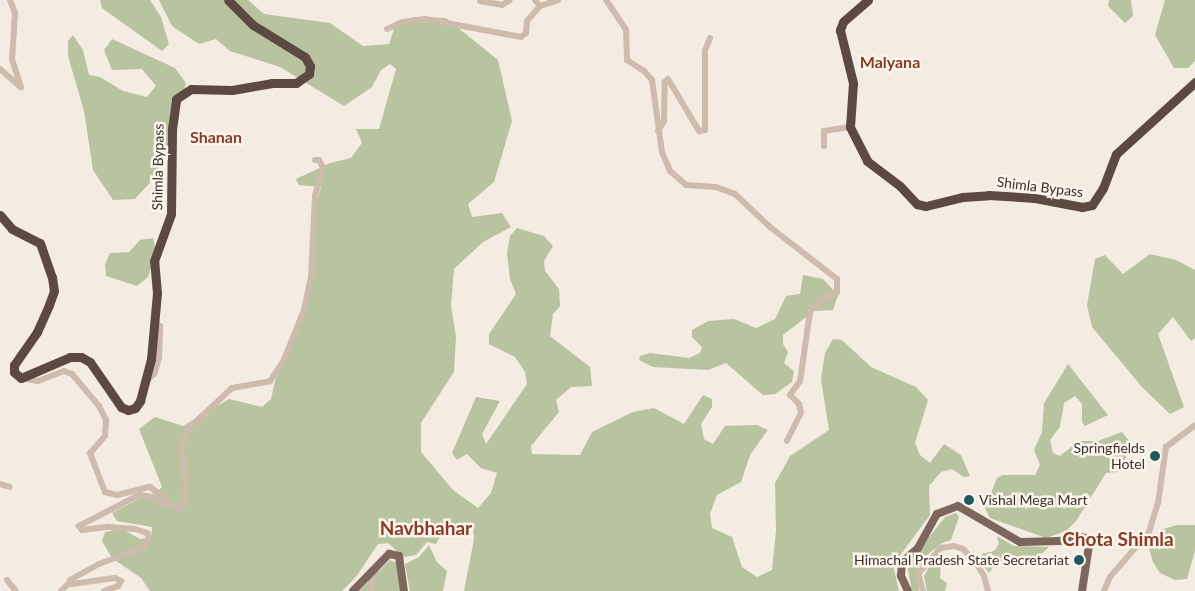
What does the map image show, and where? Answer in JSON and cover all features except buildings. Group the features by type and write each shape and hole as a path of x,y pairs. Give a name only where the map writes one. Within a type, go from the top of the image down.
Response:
{"highway":[{"name":"Shimla Bypass","path":"21,378 70,357 81,357 90,362 121,407 128,410 140,401 146,381 156,306 154,261 171,214 172,129 176,99 191,90 232,90 272,83 296,83 309,74 310,66 305,57 253,25 228,0"},
{"path":"850,127 853,83 840,30 843,22 868,0"},
{"name":"Shimla Bypass","path":"850,127 867,161 900,186 916,204 935,206 963,197 998,195 1088,206 1099,197 1116,154 1195,82"},
{"path":"0,215 12,229 40,243 52,277 54,291 42,320 14,365 14,372 21,378"}],"main road":[{"path":"908,591 901,576 902,562 918,548 937,514 958,506 1020,542 1060,541 1080,537 1090,539 1082,591"},
{"path":"353,591 389,554 399,556 404,591"}],"street":[{"path":"0,69 20,87 12,60 15,13 10,0"},
{"path":"480,1 502,5 510,0"},
{"path":"535,0 540,6"},
{"path":"387,29 403,22 425,19 521,38 526,33 527,21 540,6 558,0"},
{"path":"606,0 626,30 627,60 644,70 652,80 658,131 666,166 681,182 694,188 716,187 735,194 770,227 837,279 837,292 818,302 810,312 799,367 800,381 791,393 799,404 801,414 787,442"},
{"path":"658,131 664,121 666,79 699,131 705,130 705,51 710,38"},
{"path":"824,146 824,130 850,127"},
{"path":"21,378 38,381 64,371 72,374 99,406 106,420 105,436 90,453 105,492 117,495 150,487 178,509 185,505 187,497 181,447 190,427 232,388 270,381 283,362 304,310 311,278 315,196 323,167 319,160 315,160"},
{"path":"146,381 154,374 159,358 160,326"},
{"path":"1104,591 1110,578 1149,532 1158,503 1166,447 1195,425"},
{"path":"0,484 10,487"},
{"path":"61,591 70,582 99,564 144,547 149,538 147,534 135,529 108,527 82,530 79,528 81,524 140,495 153,497 162,505 168,503"},
{"path":"922,591 918,574 941,548 954,546 963,549 976,563 984,576 988,591"},
{"path":"372,591 371,582 377,568"},
{"path":"70,582 115,578 121,581 118,586 104,591"},
{"path":"7,580 16,591"}],"green space":[{"path":"100,0 150,0 161,17 169,44 162,51 102,8"},
{"path":"159,0 248,0 264,14 330,23 363,46 389,44 396,23 415,17 446,18 498,60 512,121 494,182 468,204 472,217 502,213 511,227 483,242 454,269 451,306 456,336 454,372 421,423 421,452 453,490 478,508 491,493 497,473 481,468 467,454 457,460 452,453 476,397 500,401 482,434 486,444 527,384 525,372 515,357 489,344 489,334 516,294 510,279 507,253 510,236 517,228 544,236 553,246 544,261 545,271 559,289 560,306 553,314 550,336 590,367 592,386 571,387 556,400 559,412 531,446 532,454 580,455 592,432 633,412 654,408 684,424 703,395 712,399 712,407 701,424 704,439 713,444 725,426 757,425 768,430 750,455 741,482 717,495 710,514 712,528 732,537 742,567 757,577 772,570 776,531 775,483 790,456 829,430 821,379 825,353 833,339 842,340 871,367 916,387 928,400 915,443 920,455 930,463 944,444 961,455 970,476 964,477 952,469 941,472 929,486 930,515 893,565 899,591 464,591 474,539 473,527 441,535 436,544 427,542 416,555 403,557 388,543 378,544 356,577 342,591 150,591 141,578 112,558 102,541 105,532 122,529 140,539 151,537 152,527 117,521 112,513 146,495 153,495 162,487 139,429 155,417 183,426 229,399 262,407 271,399 277,373 312,286 316,205 321,187 299,185 296,179 330,163 351,158 362,143 356,129 379,129 396,69 390,64 381,70 372,87 344,106 280,67 230,51 216,39 199,44 172,26"},
{"path":"1109,0 1131,0 1133,16 1125,23 1108,6"},
{"path":"1165,0 1195,0 1195,61 1188,68 1174,68 1155,35"},
{"path":"73,35 83,50 89,75 100,77 123,91 147,97 156,86 142,69 112,70 104,50 112,39 175,68 186,83 169,148 160,158 158,174 135,199 113,200 93,170 84,111 68,56 68,41"},
{"path":"153,238 156,252 148,277 137,286 106,276 105,265 110,253 129,252 140,240"},
{"path":"1150,254 1176,260 1195,270 1195,338 1191,341 1173,317 1158,334 1184,407 1170,414 1142,387 1092,327 1087,305 1095,259 1105,255 1123,274"},
{"path":"803,275 823,279 838,295 833,310 814,311 783,335 783,344 788,352 784,363 794,371 792,382 775,394 763,395 726,363 708,370 653,367 639,360 640,356 650,353 689,358 700,353 702,347 692,337 692,330 708,321 734,319 756,328 775,319 786,296 800,294"},
{"path":"1068,364 1108,415 1085,426 1082,422 1082,404 1075,396 1064,403 1060,427 1050,440 1053,453 1060,456 1079,441 1098,441 1122,432 1133,446 1117,472 1106,473 1076,521 1066,531 1046,538 990,518 985,508 997,478 1003,475 1035,475 1040,465 1034,450 1042,432 1044,403"},
{"path":"956,513 959,517 951,540 942,543 926,556 918,570 919,591 912,591 907,565 945,517"},
{"path":"1177,525 1195,525 1195,551 1187,579 1175,580 1160,573 1153,562 1148,545 1160,530"},
{"path":"997,536 1014,546 1049,547 1032,563 1015,567 998,560 989,573 979,561 982,554 994,551 999,544"},
{"path":"429,545 437,562 447,571 443,591 410,591 405,564 419,557"},
{"path":"390,560 397,563 400,591 359,591"},
{"path":"941,560 940,578 947,583 945,591 927,591 924,576 931,564"}],"place":[{"name":"Springfields Hotel","path":"1155,456"},
{"name":"Vishal Mega Mart","path":"969,500"},
{"name":"Himachal Pradesh State Secretariat","path":"1079,560"}],"district":[{"name":"Malyana","path":"890,62"},
{"name":"Shanan","path":"216,137"},
{"name":"Navbhahar","path":"426,528"},
{"name":"Chota Shimla","path":"1118,539"}]}
